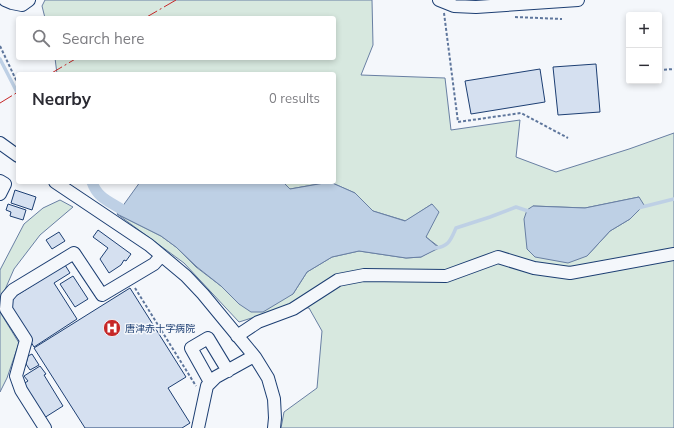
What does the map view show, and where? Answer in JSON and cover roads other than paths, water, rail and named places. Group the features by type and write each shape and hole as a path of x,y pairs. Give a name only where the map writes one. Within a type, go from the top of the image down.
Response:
{"street":[{"path":"5,0 22,5 29,0"},
{"path":"441,1 454,6 476,7 578,0"},
{"path":"0,143 16,155"},
{"path":"0,181 5,184 0,194"},
{"path":"58,184 149,245 186,276 203,294 254,356 268,378 274,399 274,428"},
{"path":"45,428 21,390 16,376 26,340 6,309 8,297 13,290 74,253 102,295 154,264 161,256"},
{"path":"237,336 258,322 292,309 338,280 364,274 446,276 498,257 534,268 570,273 674,254"},
{"path":"210,382 191,348 208,338 228,371"},
{"path":"198,428 207,386 210,382 254,356"}],"water":[{"path":"139,184 285,184 290,189 319,184 335,184 355,193 373,211 405,221 432,204 439,212 426,237 439,248 421,257 406,258 359,251 332,257 307,272 293,294 263,312 251,312 239,304 221,286 161,236 117,214"},
{"path":"639,197 644,205 630,219 610,231 587,256 568,263 535,257 527,249 524,219 527,210 533,206 585,208"}],"waterway":[{"path":"0,59 16,90"},
{"path":"93,184 100,195 121,209"},
{"path":"638,208 674,199"},
{"path":"435,248 443,246 449,242 456,228 516,207 531,212"}],"place":[{"name":"唐津赤十字病院","path":"112,328"}]}
